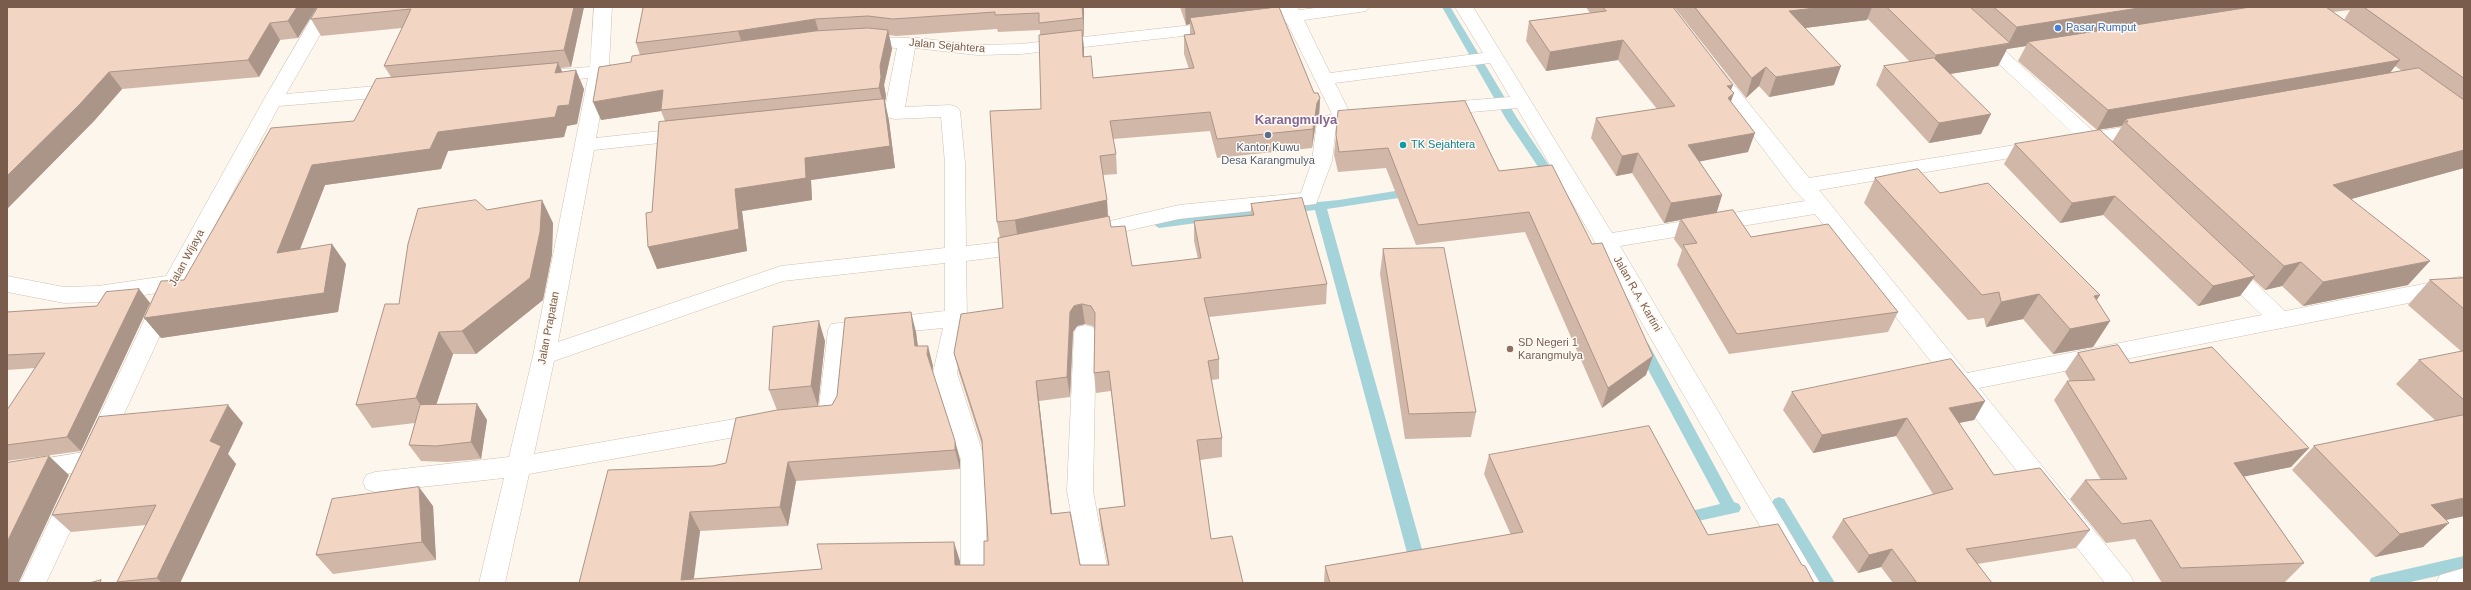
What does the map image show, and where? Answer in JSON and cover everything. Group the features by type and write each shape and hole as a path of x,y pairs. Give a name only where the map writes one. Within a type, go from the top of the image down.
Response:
{"street":[{"name":"Jalan Wijaya","path":"33,583 173,284 272,101 327,7"},
{"path":"599,72 603,7"},
{"name":"Jalan Sejahtera","path":"842,42 872,40 907,42 977,50 1021,49 1237,24 1291,12 1360,7"},
{"name":"Jalan R.A. Kartini","path":"1464,7 1606,241 1807,583"},
{"path":"1946,7 2113,160"},
{"path":"1291,12 1344,117"},
{"path":"907,42 886,114 950,111 955,163 956,318 944,373 973,460 974,583"},
{"path":"2000,57 2023,53"},
{"path":"1701,56 1802,186 2120,583"},
{"path":"1325,79 1493,57"},
{"path":"529,78 629,68"},
{"name":"Jalan Prapatan","path":"492,583 544,356 599,72"},
{"path":"272,101 420,88"},
{"path":"1422,110 1521,102"},
{"path":"544,356 781,274 1018,248 1179,212 1309,199 1322,160 1327,122 1344,117 1374,114"},
{"path":"1802,186 2167,125"},
{"path":"585,145 704,133"},
{"path":"1606,241 1819,206"},
{"path":"2209,252 2282,321"},
{"path":"7,284 64,295 98,294 173,284"},
{"path":"1961,383 2464,284"},
{"path":"375,482 520,466 788,419 830,416 839,330 956,318"},
{"path":"1085,333 1080,491 1097,583"},
{"path":"7,475 90,461"},
{"path":"2449,583 2464,579"}],"building":[{"path":"7,7 297,7 288,21 270,23 248,60 109,72 80,104 7,176"},
{"path":"318,7 574,7 564,50 384,66 411,9 311,19"},
{"path":"1082,7 1083,18 1039,23 1039,13 995,15 995,12 893,19 868,16 815,19 738,31 636,43 643,8"},
{"path":"1279,7 1314,93 1318,93 1320,98 1317,103 1313,129 1217,139 1210,112 1110,121 1116,154 1100,156 1107,200 1015,220 997,222 990,111 1041,109 1039,35 1082,30 1083,57 1091,56 1093,78 1194,68 1184,35 1195,34 1190,18"},
{"path":"1603,7 1673,7 1733,85 1727,86 1734,93 1728,98 1755,133 1688,145 1722,195 1671,203 1638,153 1622,156 1596,118 1675,106 1623,40 1550,52 1529,21 1606,11"},
{"path":"1695,7 1824,7 1789,11 1841,66 1776,77 1766,67 1752,78"},
{"path":"1887,7 1970,7 2010,43 1936,55"},
{"path":"1994,7 2145,7 2017,27"},
{"path":"2251,7 2326,7 2400,60 2108,110 2028,42"},
{"path":"2364,7 2464,7 2464,78"},
{"path":"868,28 888,30 880,66 881,77 879,88 661,110 663,90 593,102 599,67 631,62 632,56 815,31"},
{"path":"1934,58 1991,114 1939,123 1884,66"},
{"path":"558,63 555,73 576,70 569,105 558,106 555,117 438,132 430,149 312,165 277,253 332,244 324,293 144,318 161,281 184,280 271,128 354,121 376,79"},
{"path":"2419,68 2464,100 2464,150 2333,185 2430,261 2323,282 2301,262 2284,266 2125,122 2128,122 2126,119"},
{"path":"884,99 890,146 805,158 806,178 735,189 739,229 648,247 646,213 652,212 659,122"},
{"path":"1465,101 1499,171 1552,165 1592,244 1602,243 1653,356 1608,388 1529,212 1418,225 1388,148 1339,152 1336,135 1338,111"},
{"path":"2100,130 2255,276 2213,286 2115,196 2072,203 2015,144"},
{"path":"1918,169 1940,193 1988,183 2100,295 2094,296 2110,321 2070,329 2039,294 2001,302 1999,292 1982,295 1875,178"},
{"path":"1302,198 1327,284 1204,298 1219,359 1208,361 1222,438 1197,440 1211,539 1232,536 1243,583 579,583 608,470 713,466 726,463 736,418 777,410 832,405 837,396 845,318 911,312 915,346 928,346 927,354 955,441 955,450 788,462 780,507 690,512 681,580 822,569 817,544 954,542 955,565 984,565 984,541 988,541 982,440 954,353 961,314 1003,308 998,238 1109,216 1111,227 1125,226 1132,266 1201,258 1194,221 1254,215 1251,204","holes":["1082,304 1091,306 1095,313 1094,373 1109,371 1125,506 1099,509 1109,565 1080,565 1070,512 1051,514 1036,381 1067,377 1070,312 1074,306"]},
{"path":"476,200 487,210 542,200 540,232 530,278 462,331 439,332 416,398 356,405 385,304 399,304 408,244 418,209"},
{"path":"1733,210 1751,237 1828,224 1898,312 1737,334 1683,245 1697,243 1681,219"},
{"path":"1444,248 1476,412 1409,414 1383,249"},
{"path":"2464,278 2464,309 2430,280"},
{"path":"139,289 67,437 7,445 7,410 45,353 7,355 7,312 97,306 106,292"},
{"path":"819,321 811,386 769,390 773,327"},
{"path":"2118,345 2130,363 2212,347 2309,448 2234,463 2304,563 2181,568 2151,520 2122,524 2085,480 2127,479 2067,381 2095,380 2078,353"},
{"path":"2464,351 2464,400 2419,360"},
{"path":"1951,359 1985,401 1949,408 1994,475 2040,468 2090,530 1966,549 1992,583 1917,583 1892,549 1869,555 1843,519 1953,489 1907,418 1822,435 1792,392"},
{"path":"477,404 471,442 436,446 409,445 420,405"},
{"path":"228,405 210,441 221,446 157,578 117,582 156,505 52,515 99,417"},
{"path":"2464,415 2464,498 2431,505 2449,523 2400,534 2314,446"},
{"path":"1649,426 1708,535 1778,524 1814,583 1330,583 1325,566 1523,532 1489,455"},
{"path":"49,456 7,542 7,463"},
{"path":"419,487 422,542 316,555 332,499"},
{"path":"101,580 100,583 90,583"}],"waterway":[{"path":"1446,8 1512,119 1553,180"},
{"path":"1287,209 1339,204 1414,192"},
{"path":"1320,206 1417,560 1424,559"},
{"path":"1159,224 1268,210"},
{"path":"1643,347 1730,508"},
{"path":"1779,503 1827,583"},
{"path":"1680,519 1730,508"},
{"path":"2377,583 2464,563"}],"place":[{"name":"Pasar Rumput","path":"2058,28"},
{"name":"Kantor Kuwu Desa Karangmulya","path":"1268,135"},
{"name":"TK Sejahtera","path":"1403,145"},
{"name":"SD Negeri 1 Karangmulya","path":"1510,349"}],"district":[{"name":"Karangmulya","path":"1296,120"}]}
